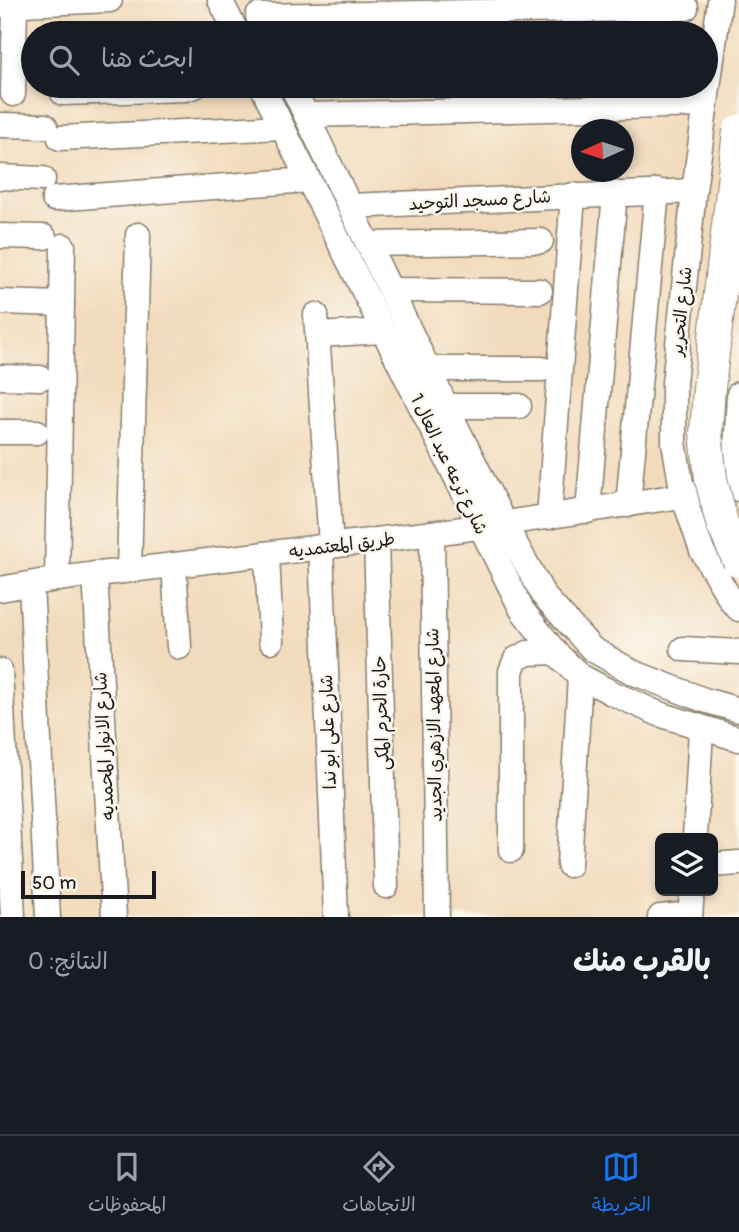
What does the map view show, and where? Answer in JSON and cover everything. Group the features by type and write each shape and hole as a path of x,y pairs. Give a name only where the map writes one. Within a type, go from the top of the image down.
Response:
{"main road":[{"path":"739,131 706,433 711,479 722,523 739,561"},
{"path":"739,223 717,430 721,475 732,519 739,534"}],"street":[{"path":"13,94 8,5 110,0"},
{"path":"220,0 230,21"},
{"name":"شارع التحرير","path":"717,21 720,0"},
{"path":"258,16 686,8"},
{"name":"شارع ترعه عبد العال 1","path":"268,98 383,331 492,525 544,596 592,649 632,671 704,700 739,710"},
{"name":"شارع ترعه عبد العال 1","path":"298,98 446,406 522,610 555,652 580,676 659,714 739,740"},
{"name":"شارع التحرير","path":"706,98 674,383 674,442 683,495 702,551 732,602 739,609"},
{"path":"306,115 705,105"},
{"path":"0,125 53,132 282,127"},
{"path":"0,177 48,189 308,180"},
{"path":"588,511 606,186"},
{"name":"شارع مسجد التوحيد","path":"350,206 573,195 606,186 694,191"},
{"path":"628,505 657,191"},
{"path":"550,517 573,195"},
{"path":"129,570 138,235"},
{"path":"0,236 54,241 62,304 57,579"},
{"path":"368,244 541,242"},
{"path":"390,290 540,291"},
{"path":"0,302 62,304"},
{"name":"شارع على ابو ندا","path":"336,917 317,325 383,331"},
{"path":"428,369 542,369"},
{"path":"0,377 40,378"},
{"path":"739,394 736,452 739,478"},
{"path":"446,406 519,406"},
{"path":"0,432 37,432"},
{"name":"طريق المعتمديه","path":"0,589 95,574 492,525 739,488"},
{"name":"شارع المعهد الازهري الجديد","path":"432,533 437,917"},
{"name":"حارة الحرم المكى","path":"376,540 386,886"},
{"path":"267,554 271,641"},
{"path":"174,565 178,647"},
{"name":"شارع الانوار المحمديه","path":"95,574 114,917"},
{"path":"31,584 48,917"},
{"path":"683,649 739,652"},
{"path":"511,850 511,671 516,659 528,653 555,652"},
{"path":"0,671 13,917"},
{"path":"569,865 580,676"},
{"path":"695,833 701,729"},
{"path":"718,865 739,863"},
{"path":"660,917 691,907"}]}
